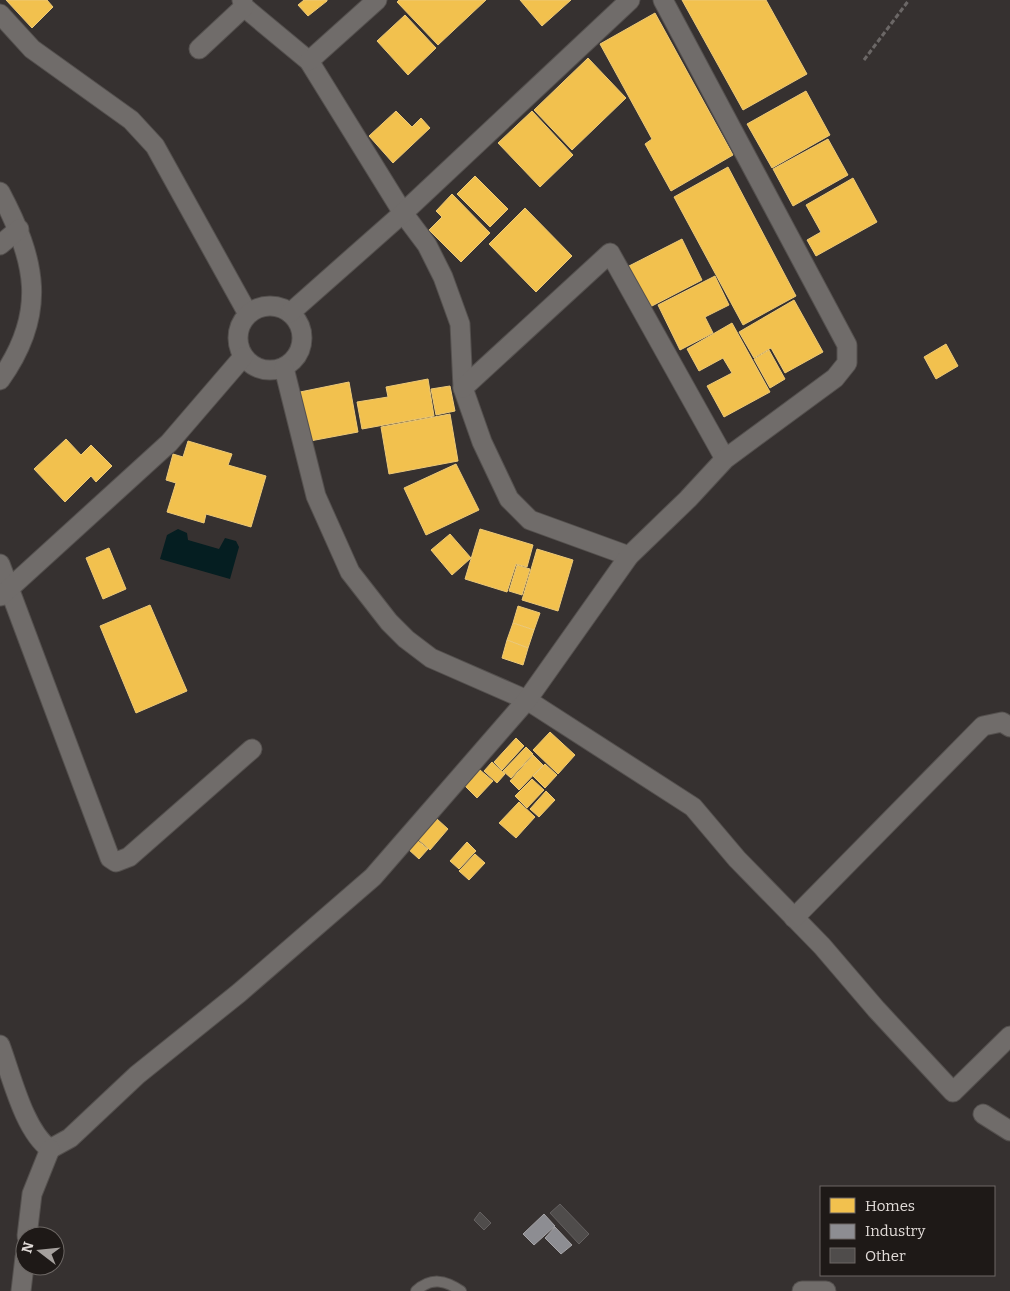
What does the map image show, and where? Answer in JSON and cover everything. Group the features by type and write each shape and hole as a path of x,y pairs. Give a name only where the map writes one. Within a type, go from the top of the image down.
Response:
{"street":[{"path":"309,62 377,0"},
{"path":"290,313 403,213 630,0"},
{"path":"28,1226 32,1194 50,1149 70,1138 137,1075 239,993 374,876 527,700 629,556 688,499 724,459 835,378 847,363 847,345 663,0"},
{"path":"199,49 243,3 309,62 403,213 427,244 443,277 460,324 463,388 500,484 519,511 530,520 629,556"},
{"path":"0,14 32,49 131,120 156,146 248,314"},
{"path":"0,192 19,229 33,282 33,295 22,337 0,380"},
{"path":"0,245 19,229"},
{"path":"463,388 610,253 724,459"},
{"path":"274,306 290,313 299,326 302,342 299,352 284,368 275,370 257,368 243,357 238,339 239,330 248,314 256,309 274,306"},
{"path":"4,593 169,443 243,357"},
{"path":"284,368 316,496 350,572 389,622 406,639 431,658 527,700 693,808 737,860 794,918 953,1092 1010,1036"},
{"path":"0,564 4,593 110,858 116,862 129,857 252,749"},
{"path":"794,918 983,726 1002,722 1010,727"},
{"path":"0,1045 30,1124 41,1143 50,1149"},
{"path":"983,1114 1010,1131"},
{"path":"21,1291 23,1276"},
{"path":"802,1291 826,1291"}],"lane":[{"path":"416,1291 431,1281 440,1281 461,1291"}],"path":[{"path":"864,60 908,0"}],"water":[{"path":"178,529 187,533 188,540 219,549 225,538 236,541 239,547 230,579 160,559 167,535"}],"building: Homes":[{"path":"6,0 47,0 53,7 32,28"},
{"path":"304,0 327,1 308,16 298,5"},
{"path":"399,0 486,0 438,45 397,2"},
{"path":"520,0 571,0 542,26"},
{"path":"682,0 766,0 807,74 743,110"},
{"path":"655,13 733,155 671,191 645,144 652,139 600,44"},
{"path":"405,15 436,48 408,75 377,41"},
{"path":"588,58 626,98 572,150 534,110"},
{"path":"806,91 830,135 772,168 747,124"},
{"path":"396,111 412,127 421,118 430,128 393,163 369,136"},
{"path":"532,111 573,155 540,187 498,143"},
{"path":"828,139 848,175 793,206 773,169"},
{"path":"728,167 796,296 743,325 674,197"},
{"path":"475,176 508,209 490,227 457,194"},
{"path":"853,178 877,222 816,256 807,240 821,232 806,205"},
{"path":"452,194 490,233 461,262 429,230 442,217 436,211"},
{"path":"525,208 572,256 536,292 489,244"},
{"path":"682,239 702,280 650,307 629,266"},
{"path":"715,276 729,305 705,317 713,333 680,350 658,305"},
{"path":"794,300 823,352 785,373 771,348 754,358 739,332"},
{"path":"732,323 770,392 724,417 707,386 732,373 723,358 699,371 687,349"},
{"path":"946,344 958,366 936,379 924,357"},
{"path":"769,350 785,379 770,388 754,359"},
{"path":"428,379 434,416 362,429 357,402 388,397 386,387"},
{"path":"349,382 358,432 310,441 300,392"},
{"path":"450,386 455,411 436,415 431,389"},
{"path":"450,414 458,461 389,474 381,427"},
{"path":"66,439 81,455 91,445 112,466 96,482 91,476 65,502 34,469"},
{"path":"188,441 232,454 228,465 266,476 251,527 206,514 204,523 167,512 176,483 166,480 173,454 183,457"},
{"path":"456,464 479,510 426,535 404,488"},
{"path":"480,529 533,545 527,567 516,564 507,592 465,579"},
{"path":"450,534 471,558 452,575 431,550"},
{"path":"109,548 126,589 103,599 86,558"},
{"path":"537,549 573,560 558,611 522,600"},
{"path":"517,565 530,569 522,595 509,591"},
{"path":"150,605 187,691 136,713 100,626"},
{"path":"518,606 540,613 534,630 513,623"},
{"path":"513,623 534,630 528,648 507,640"},
{"path":"507,640 528,648 523,665 502,658"},
{"path":"550,732 575,755 558,774 533,750"},
{"path":"516,738 524,746 502,770 494,762"},
{"path":"526,747 533,754 511,778 503,771"},
{"path":"533,755 543,765 519,790 510,781"},
{"path":"492,762 505,774 497,783 484,771"},
{"path":"545,764 557,775 545,788 533,776"},
{"path":"480,770 493,781 477,798 465,786"},
{"path":"532,779 544,790 527,808 515,796"},
{"path":"546,791 555,800 539,817 530,809"},
{"path":"519,802 535,817 516,838 499,823"},
{"path":"437,819 448,829 430,850 418,839"},
{"path":"417,840 428,849 419,859 408,849"},
{"path":"467,842 476,851 459,869 450,861"},
{"path":"475,854 485,863 469,880 459,871"}],"building: Industry":[{"path":"544,1214 555,1226 534,1245 523,1234"},
{"path":"555,1227 572,1245 561,1254 545,1238"}],"building: Other":[{"path":"560,1204 589,1234 579,1244 550,1213"},
{"path":"480,1212 491,1223 484,1230 474,1220"}]}
